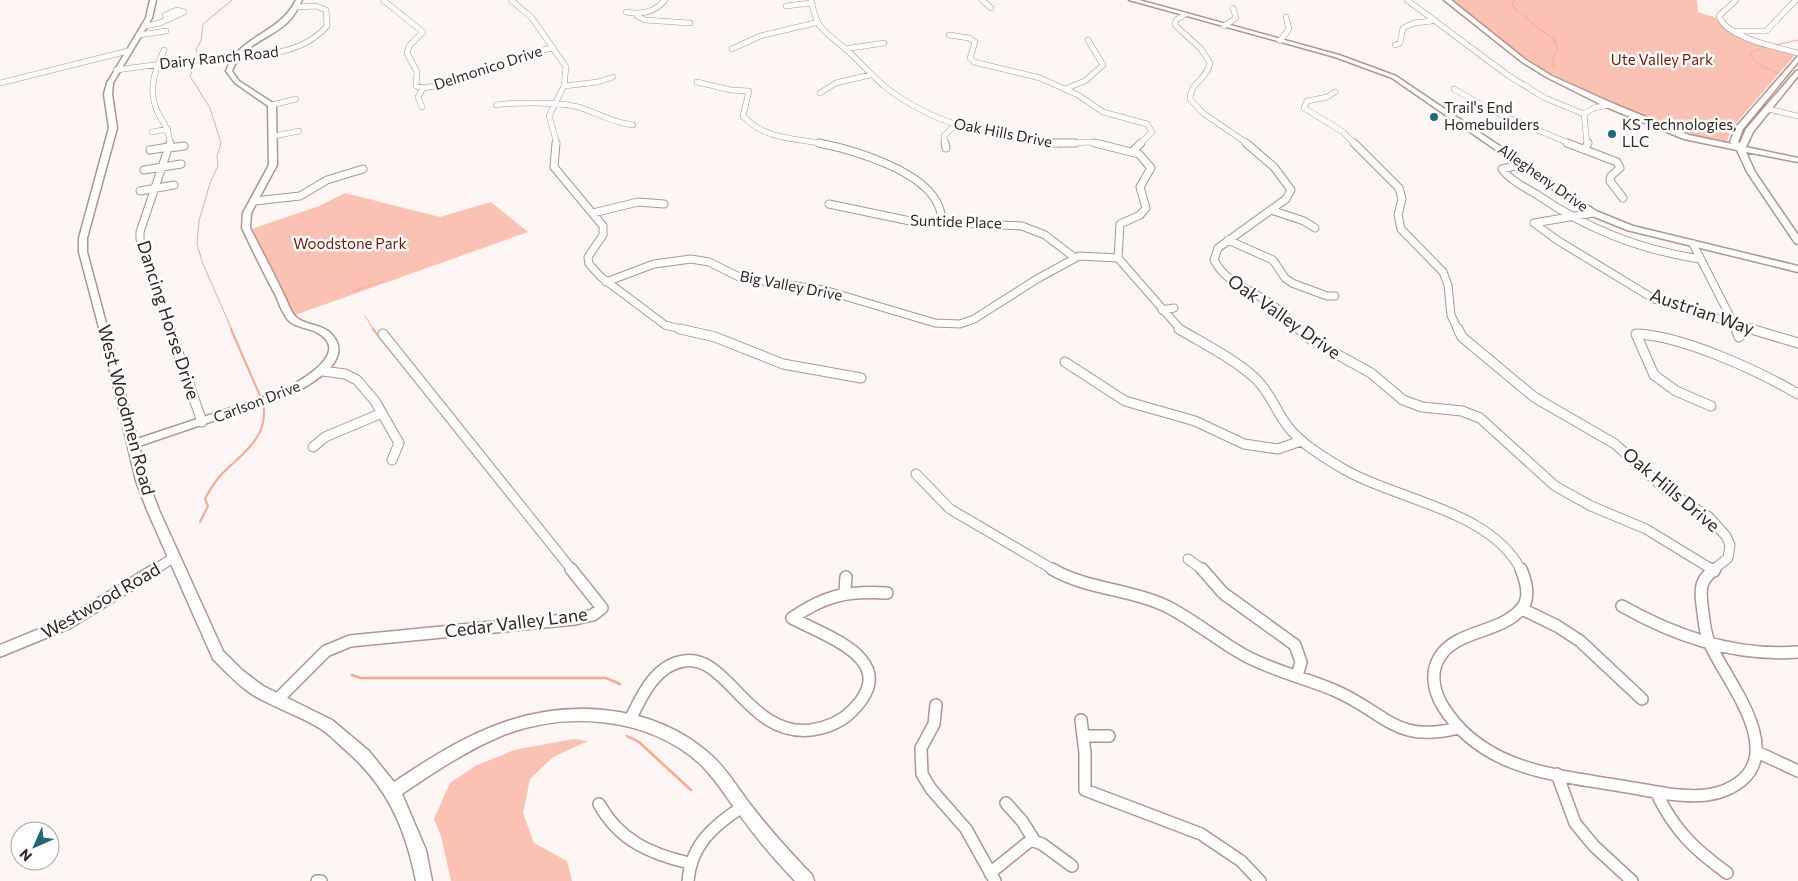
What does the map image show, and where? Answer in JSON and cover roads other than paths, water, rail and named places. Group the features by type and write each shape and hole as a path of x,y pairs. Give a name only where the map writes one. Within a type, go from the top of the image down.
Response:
{"main road":[{"name":"West Woodmen Road","path":"153,0 150,18 116,70 108,94 113,128 83,238 83,252 142,480 173,558 218,655 246,682 340,734 364,756 392,792 411,832 424,881"},
{"name":"Allegheny Drive","path":"1132,0 1337,56 1394,77 1594,213 1624,226 1798,268"},
{"path":"1447,0 1524,62 1550,77 1609,105 1677,134 1798,160"},
{"path":"298,3 284,23 234,57 229,65 229,71 232,77 272,105 274,136 271,172 247,213 246,227 286,311 292,319 324,333 332,340 334,350 323,371"},
{"path":"1798,58 1739,129 1734,142 1741,149 1751,172 1798,241"},
{"path":"1741,149 1749,131 1794,77"},
{"name":"Carlson Drive","path":"134,444 198,426 277,396 297,388 323,371"},
{"path":"392,792 460,749 512,726 567,715 601,715 630,720 649,725 670,734 696,752 714,769 742,807 806,881"}],"street":[{"name":"Delmonico Drive","path":"383,0 409,23 423,32 409,46 406,53 417,72 416,86 423,88 553,48"},
{"path":"511,0 532,18 566,67 564,86 553,106 549,122 557,145 554,166 604,230 588,257 589,264 606,282 671,328 715,338 757,352 783,364 861,378"},
{"path":"626,12 638,13 657,8 665,0"},
{"path":"982,0 990,8"},
{"path":"1407,0 1420,7 1432,21 1492,66 1561,106 1584,114"},
{"path":"1736,0 1718,18 1721,22 1732,31 1751,41 1798,53"},
{"path":"1732,31 1757,32 1768,29 1796,0"},
{"path":"732,49 760,36 815,23 811,2 786,6"},
{"name":"Dairy Ranch Road","path":"116,70 205,59 261,56 283,51 310,40 326,28 326,10 298,3"},
{"path":"1224,26 1236,18 1233,8"},
{"path":"638,13 638,16 645,20 690,23"},
{"name":"Oak Valley Drive","path":"1184,15 1176,20 1175,25 1205,53 1210,63 1209,70 1191,89 1190,99 1201,112 1243,140 1287,182 1290,193 1271,210 1218,248 1214,260 1221,273 1269,302 1312,341 1371,373 1403,400 1422,407 1462,411 1480,418 1555,486 1590,506 1646,528 1714,571"},
{"path":"1280,41 1289,29 1286,17"},
{"path":"145,26 167,19"},
{"path":"1395,45 1400,43 1401,30 1406,26 1432,21"},
{"name":"Oak Hills Drive","path":"815,23 828,38 845,49 870,75 900,96 955,125 1054,144 1092,142 1133,151"},
{"path":"139,35 166,31"},
{"path":"948,35 964,37 975,42 970,58 974,62 1040,78 1065,89 1103,112 1137,119 1150,126 1152,132 1150,136 1133,151 1147,160 1151,168 1140,186 1146,208 1140,214 1120,224 1118,258 1162,310 1188,336 1232,361 1255,378 1271,396 1288,427 1301,441 1342,468 1466,521 1494,539 1514,558 1523,575 1527,592 1526,601 1522,609 1503,624 1447,649 1436,664 1434,672 1435,692 1446,714 1458,728 1480,747 1507,761 1557,774 1656,792 1702,796 1727,790 1738,784 1750,772 1757,752 1798,771"},
{"path":"1065,89 1085,81 1103,65 1088,40"},
{"path":"845,49 884,43"},
{"name":"Dancing Horse Drive","path":"164,50 154,73 153,100 168,129 169,148 140,232 140,239 198,426"},
{"path":"0,83 128,51"},
{"path":"820,93 836,82 870,75"},
{"path":"564,86 598,82 613,77"},
{"path":"697,82 738,92 749,91 742,113 747,121 772,135 826,144 906,173 936,201 941,212 942,222"},
{"name":"Delmonico Drive","path":"422,107 418,97 423,88"},
{"path":"1454,89 1499,114 1550,137 1606,156 1619,165 1620,170 1611,176 1610,181 1623,198"},
{"name":"Oak Hills Drive","path":"1334,92 1327,97 1307,101 1304,108 1343,132 1394,176 1402,194 1398,215 1402,229 1443,272 1448,285 1451,315 1462,337 1534,397 1615,444 1665,489 1708,517 1726,536 1730,545 1728,558 1703,580 1700,591 1703,623 1708,641 1753,726 1757,739 1757,752"},
{"path":"272,105 296,99"},
{"path":"496,105 509,103 576,106 622,124 633,125"},
{"path":"1584,114 1594,108 1609,105"},
{"path":"1768,109 1798,116"},
{"path":"1584,114 1588,143 1585,149"},
{"path":"946,148 944,136 955,125"},
{"path":"152,132 168,129"},
{"path":"274,136 299,132"},
{"path":"150,150 184,146"},
{"path":"144,170 181,164"},
{"path":"1522,164 1502,169 1568,217 1599,233 1639,247 1699,259"},
{"path":"254,201 300,196 327,180 363,169"},
{"path":"140,191 174,185"},
{"path":"593,214 632,204 656,202 664,204"},
{"name":"Suntide Place","path":"829,204 910,221 1022,226 1046,235 1075,258"},
{"path":"1271,210 1304,221 1314,228"},
{"path":"1568,217 1594,213"},
{"name":"Austrian Way","path":"1568,217 1534,223 1557,240 1612,271 1654,299 1798,343"},
{"path":"1228,240 1273,260 1292,283 1327,296 1335,296"},
{"path":"1693,244 1699,259 1736,325 1738,337"},
{"name":"Big Valley Drive","path":"606,282 655,264 691,259 709,262 741,278 824,290 935,322 952,324 967,322 980,316 1075,258 1090,255 1118,258"},
{"path":"1162,310 1174,308"},
{"path":"1711,406 1676,391 1654,375 1636,330 1674,341 1780,383 1798,394"},
{"name":"Cedar Valley Lane","path":"278,699 326,651 350,641 575,619 592,615 602,608 383,334"},
{"path":"1065,362 1125,401 1195,421 1244,444 1278,449 1301,441"},
{"path":"323,371 348,376 358,381 382,412 399,443 392,460"},
{"path":"313,447 325,437 382,412"},
{"path":"916,474 950,509 1054,572 1079,581 1157,602 1197,624 1244,656 1338,692 1379,718 1407,730 1422,734 1439,733 1458,728"},
{"name":"Westwood Road","path":"0,651 66,625 173,558"},
{"path":"1188,559 1203,570 1223,593 1295,645 1301,662 1297,676"},
{"path":"845,591 846,577"},
{"path":"630,720 645,688 658,672 676,663 694,661 709,666 716,671 761,715 781,728 793,731 814,731 843,719 855,708 863,695 867,678 863,660 850,647 806,627 792,618 807,607 845,591 887,593"},
{"path":"1622,606 1668,630 1708,641 1766,653 1798,652"},
{"path":"1522,609 1580,642 1642,699"},
{"path":"936,705 934,724 921,748 922,774 931,789 966,829 993,877 1026,842 1034,840"},
{"path":"1081,720 1084,736 1086,790 1206,835 1238,857 1260,881"},
{"path":"1084,736 1109,736"},
{"path":"1557,774 1575,823 1594,846 1632,881"},
{"path":"1656,792 1667,818 1684,840 1727,873"},
{"path":"1006,803 1022,821 1034,840 1072,866"},
{"path":"599,804 606,819 634,844 663,858 689,863"},
{"path":"688,881 689,863 712,828 742,807"}],"waterway":[{"path":"198,57 196,49 201,41 203,24 232,0"},
{"path":"1516,0 1513,1 1512,6 1519,12"},
{"path":"1522,14 1557,41 1553,41 1558,48 1553,57 1554,69"},
{"path":"1776,45 1798,40"},
{"path":"1764,47 1750,53 1758,63 1777,73"},
{"path":"192,63 189,70 192,73 190,76 210,108 221,143 217,156 218,166 210,183 199,221 197,244 203,264 232,330"},
{"path":"353,291 384,281"},
{"path":"365,316 374,330"},
{"path":"231,329 261,398"},
{"path":"373,329 399,361"},
{"path":"200,522 208,506 205,499 214,484 258,436 264,415 263,403"},
{"path":"352,675 360,678 606,678 620,684"},
{"path":"627,736 639,742 691,790"}],"place":[{"name":"Trail's End Homebuilders","path":"1434,117"},
{"name":"KS Technologies, LLC","path":"1612,134"}],"park label":[{"name":"Ute Valley Park","path":"1662,60"},
{"name":"Woodstone Park","path":"350,244"}]}
